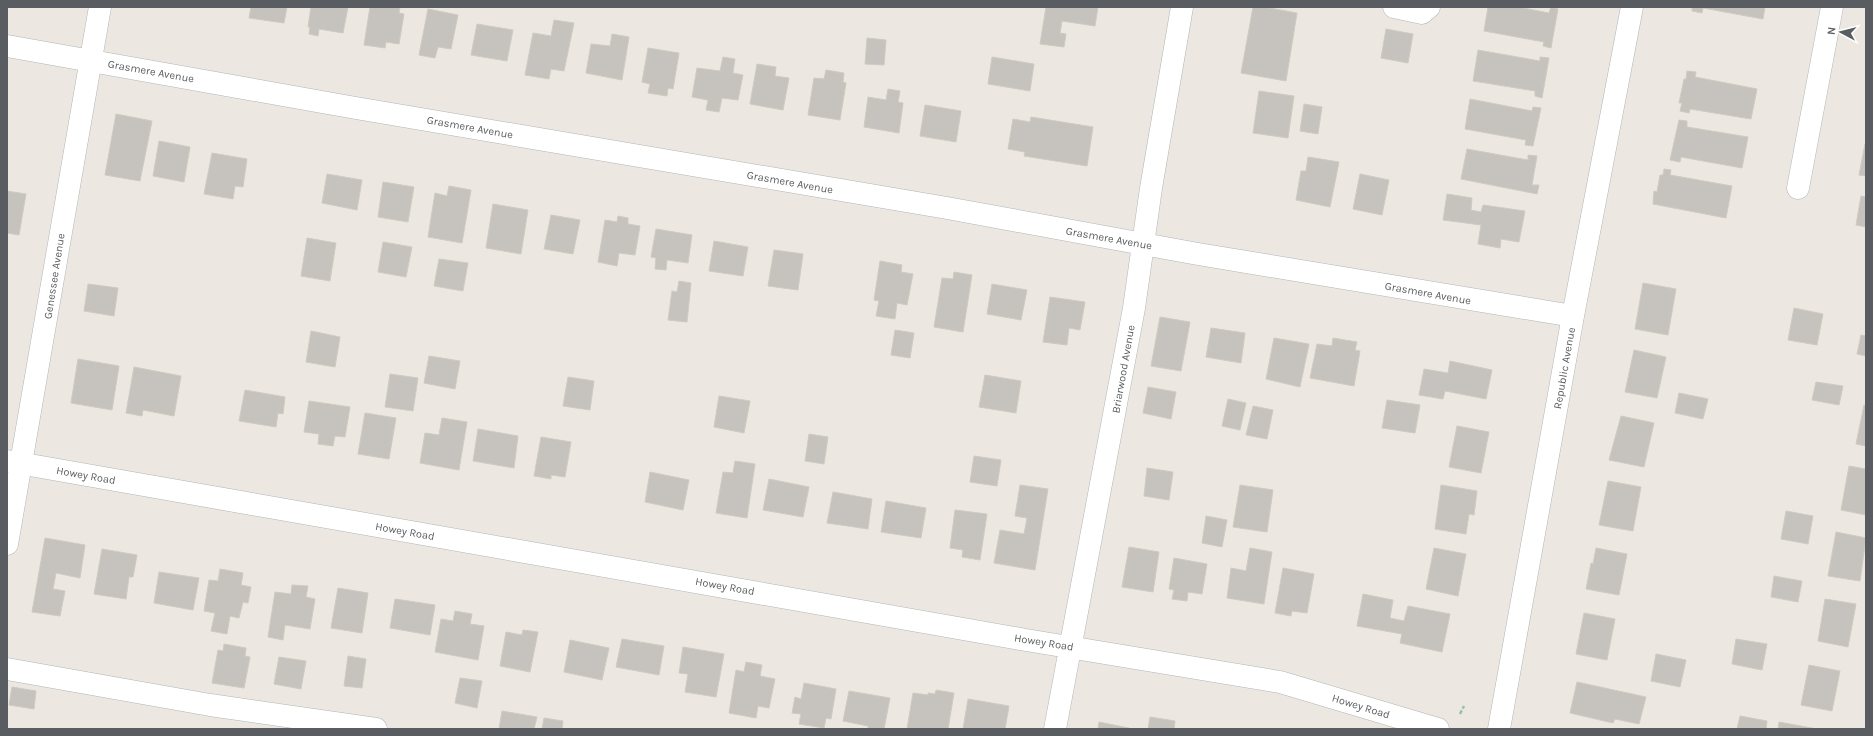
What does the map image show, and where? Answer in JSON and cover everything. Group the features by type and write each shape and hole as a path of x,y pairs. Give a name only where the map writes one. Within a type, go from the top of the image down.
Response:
{"street":[{"name":"Genessee Avenue","path":"7,544 14,462 92,60 100,7"},
{"name":"Briarwood Avenue","path":"1055,729 1070,646 1077,619 1131,323 1151,188 1182,7"},
{"path":"1394,7 1422,13 1429,7"},
{"name":"Republic Avenue","path":"1499,729 1573,316 1632,7"},
{"path":"1798,188 1832,7"},
{"name":"Grasmere Avenue","path":"7,46 358,108 939,207 1143,244 1573,316"},
{"name":"Howey Road","path":"14,462 1280,682 1438,729"},
{"path":"7,669 210,705 376,729"}],"path":[{"path":"1460,714 1464,706"}],"building":[{"path":"251,7 287,7 284,23 249,18"},
{"path":"311,7 348,7 343,33 319,29 318,36 309,34 310,27 308,27"},
{"path":"370,7 400,7 399,13 404,14 399,44 386,42 385,48 364,45"},
{"path":"1046,7 1098,7 1095,26 1062,21 1060,33 1066,34 1064,47 1040,44"},
{"path":"1253,7 1264,7 1297,13 1286,81 1241,73"},
{"path":"1488,7 1518,7 1549,13 1551,7 1558,9 1551,48 1543,46 1544,42 1484,31"},
{"path":"1692,7 1765,7 1763,19 1703,8 1702,13 1692,11"},
{"path":"428,9 458,15 451,49 438,47 435,58 419,55"},
{"path":"554,20 574,23 564,71 551,69 549,79 525,75 533,33 551,36"},
{"path":"477,24 513,30 507,61 471,55"},
{"path":"1386,29 1413,34 1408,63 1381,58"},
{"path":"612,34 629,37 622,80 586,73 591,44 610,46"},
{"path":"867,38 886,40 884,65 865,64"},
{"path":"648,48 679,53 673,89 668,88 667,96 648,93 650,84 642,82"},
{"path":"1478,50 1540,61 1540,57 1549,58 1542,98 1535,96 1535,91 1473,81"},
{"path":"723,57 735,59 733,73 743,75 738,100 722,98 719,112 706,110 708,100 692,97 697,68 720,71"},
{"path":"992,57 1034,64 1030,91 988,84"},
{"path":"757,64 776,67 775,76 789,78 783,110 750,104"},
{"path":"826,70 844,73 843,82 846,83 840,120 808,115 814,78 824,79"},
{"path":"1687,71 1696,72 1695,77 1757,89 1751,119 1690,109 1689,113 1680,111 1682,103 1679,103"},
{"path":"888,89 900,91 898,102 903,103 899,133 864,127 868,97 886,100"},
{"path":"1259,91 1294,96 1288,138 1253,133"},
{"path":"1470,99 1532,111 1533,107 1541,108 1533,146 1525,145 1526,140 1465,129"},
{"path":"1304,104 1322,107 1318,134 1300,131"},
{"path":"925,105 961,111 956,142 920,136"},
{"path":"116,114 152,121 140,181 105,175"},
{"path":"1031,117 1093,127 1087,166 1024,156 1025,152 1008,149 1013,119 1030,122"},
{"path":"1679,120 1687,121 1687,127 1748,137 1742,168 1681,157 1680,162 1670,160"},
{"path":"159,141 190,147 184,182 153,176"},
{"path":"1866,144 1866,176 1859,175"},
{"path":"1467,149 1528,160 1528,155 1537,156 1532,185 1539,185 1537,194 1461,179"},
{"path":"212,153 247,159 243,187 235,186 233,199 204,194"},
{"path":"1308,157 1339,162 1330,207 1296,200 1301,171 1306,171"},
{"path":"1664,169 1671,170 1670,175 1732,186 1726,218 1653,204 1654,191 1657,192 1660,175 1663,175"},
{"path":"327,174 362,180 357,210 322,203"},
{"path":"1360,174 1389,180 1382,215 1353,209"},
{"path":"383,182 414,187 408,222 378,217"},
{"path":"449,186 471,190 462,243 428,237 435,193 447,196"},
{"path":"7,191 26,194 19,235 7,233"},
{"path":"1447,194 1472,198 1471,210 1481,212 1483,205 1525,211 1519,242 1501,239 1500,248 1478,244 1481,225 1443,220"},
{"path":"1861,196 1866,197 1866,227 1856,225"},
{"path":"493,204 528,210 521,254 486,248"},
{"path":"551,215 580,220 573,254 544,249"},
{"path":"618,216 628,218 628,224 640,226 635,255 619,253 617,266 598,262 605,220 617,222"},
{"path":"656,229 692,235 688,263 667,260 666,270 655,269 656,258 651,257"},
{"path":"307,238 336,243 330,281 301,276"},
{"path":"714,241 748,247 743,276 709,271"},
{"path":"383,242 412,247 406,277 378,272"},
{"path":"774,250 803,254 798,290 768,286"},
{"path":"439,259 468,263 463,291 434,286"},
{"path":"880,261 902,265 901,272 913,274 907,305 897,303 895,319 876,316 879,301 874,300"},
{"path":"954,272 972,275 963,332 934,327 942,278 953,279"},
{"path":"679,281 691,283 687,322 668,320 672,291 677,292"},
{"path":"1643,283 1676,289 1668,335 1635,329"},
{"path":"88,284 118,288 114,316 84,311"},
{"path":"992,284 1027,290 1021,320 987,314"},
{"path":"1050,297 1085,302 1080,330 1069,328 1067,345 1043,342"},
{"path":"1794,308 1823,314 1817,345 1788,340"},
{"path":"1160,317 1190,322 1181,371 1151,366"},
{"path":"1211,328 1245,333 1241,363 1206,357"},
{"path":"895,330 914,333 910,358 891,355"},
{"path":"311,331 340,337 335,367 306,362"},
{"path":"1861,335 1866,336 1866,356 1857,354"},
{"path":"1274,338 1309,344 1300,387 1266,379"},
{"path":"1333,338 1357,342 1355,350 1360,351 1354,386 1310,378 1317,344 1332,346"},
{"path":"1634,350 1666,357 1657,398 1625,392"},
{"path":"429,356 460,361 455,389 424,383"},
{"path":"78,359 119,366 112,410 71,403"},
{"path":"1450,361 1492,370 1486,399 1445,391 1443,399 1419,395 1424,369 1448,373"},
{"path":"134,367 181,376 174,416 143,410 142,416 126,413"},
{"path":"390,374 418,378 413,411 385,407"},
{"path":"985,375 1021,381 1016,413 979,407"},
{"path":"568,377 594,381 590,410 563,406"},
{"path":"1816,382 1843,386 1839,405 1812,400"},
{"path":"1148,387 1176,392 1171,419 1143,413"},
{"path":"245,390 285,397 283,414 278,413 276,427 239,421"},
{"path":"1679,393 1708,399 1703,419 1675,413"},
{"path":"719,396 750,401 744,433 714,427"},
{"path":"1228,399 1246,403 1240,430 1222,426"},
{"path":"1387,400 1420,405 1415,433 1382,428"},
{"path":"309,401 350,407 345,437 335,436 333,446 318,444 319,434 304,432"},
{"path":"1864,405 1866,406 1866,446 1856,444"},
{"path":"1253,406 1273,410 1267,439 1246,435"},
{"path":"365,413 396,418 389,459 358,454"},
{"path":"1621,416 1654,423 1644,467 1609,460"},
{"path":"442,418 467,422 459,470 420,463 425,433 439,435"},
{"path":"1457,426 1489,432 1481,473 1449,467"},
{"path":"478,429 518,436 514,468 473,461"},
{"path":"809,434 828,437 824,464 805,461"},
{"path":"541,437 571,442 565,477 551,475 551,479 534,476"},
{"path":"974,456 1001,460 997,486 970,482"},
{"path":"735,461 755,464 747,518 716,513 723,472 733,473"},
{"path":"1849,466 1866,469 1866,515 1841,510"},
{"path":"1147,468 1173,472 1169,500 1144,496"},
{"path":"650,472 689,480 683,510 645,502"},
{"path":"769,479 809,487 803,517 763,510"},
{"path":"1608,481 1641,487 1633,531 1599,525"},
{"path":"1020,485 1048,489 1035,570 994,563 1000,530 1024,534 1027,518 1015,516"},
{"path":"1240,485 1273,490 1267,532 1233,527"},
{"path":"1441,485 1477,491 1474,515 1469,514 1466,534 1435,529"},
{"path":"833,492 872,499 868,529 827,523"},
{"path":"886,501 926,508 921,538 881,532"},
{"path":"955,510 987,514 980,560 962,557 963,550 950,548"},
{"path":"1786,511 1813,516 1808,544 1781,539"},
{"path":"1206,516 1227,520 1222,547 1202,543"},
{"path":"1836,532 1866,538 1860,581 1828,576"},
{"path":"45,538 85,545 80,578 56,573 53,589 65,591 60,616 32,612"},
{"path":"1129,547 1159,552 1153,592 1122,587"},
{"path":"1250,548 1272,552 1264,604 1227,598 1231,568 1246,571"},
{"path":"1434,548 1466,554 1458,596 1426,589"},
{"path":"1596,548 1627,554 1619,595 1586,589 1591,563 1593,564"},
{"path":"102,549 137,555 133,577 129,577 126,599 94,594"},
{"path":"1174,558 1207,564 1202,594 1188,592 1187,601 1172,599 1174,590 1169,589"},
{"path":"1283,568 1314,574 1307,613 1292,611 1291,616 1275,613"},
{"path":"220,569 243,573 241,585 251,587 248,603 243,602 239,618 230,616 227,634 211,631 215,613 204,611 209,580 218,581"},
{"path":"159,572 199,578 193,610 154,603"},
{"path":"1774,576 1802,581 1798,602 1771,597"},
{"path":"292,585 308,586 306,597 315,599 310,629 285,625 283,640 268,637 275,592 291,594"},
{"path":"338,588 368,593 362,633 331,628"},
{"path":"1363,594 1393,600 1390,618 1404,621 1408,606 1450,614 1442,652 1400,643 1402,634 1357,626"},
{"path":"395,599 435,605 430,635 390,628"},
{"path":"1825,599 1856,604 1848,647 1818,641"},
{"path":"455,611 472,614 470,624 484,626 478,660 435,652 441,619 453,621"},
{"path":"1584,613 1615,619 1607,660 1576,654"},
{"path":"523,630 538,632 530,672 500,666 506,632 522,635"},
{"path":"622,639 664,646 659,675 616,667"},
{"path":"1736,639 1767,644 1762,670 1732,664"},
{"path":"570,640 609,648 602,680 564,672"},
{"path":"224,644 246,648 245,656 250,657 244,688 212,683 218,650 223,651"},
{"path":"683,647 724,654 716,697 685,692 688,674 679,673"},
{"path":"1656,654 1686,660 1680,687 1651,681"},
{"path":"348,656 366,659 362,688 344,686"},
{"path":"279,657 306,661 301,689 274,684"},
{"path":"746,662 762,665 760,676 775,679 769,708 758,706 756,718 729,713 736,670 744,672"},
{"path":"1809,665 1840,671 1832,711 1801,705"},
{"path":"460,678 482,681 477,708 455,703"},
{"path":"1577,682 1646,697 1639,724 1615,719 1613,723 1570,713"},
{"path":"804,683 836,689 831,719 826,718 824,728 799,724 801,714 792,713 795,697 801,699"},
{"path":"12,687 36,691 34,709 9,705"},
{"path":"936,690 954,693 948,729 907,729 913,693 928,695 928,693 935,694"},
{"path":"849,691 890,698 884,729 868,729 868,726 843,721"},
{"path":"968,699 1009,706 1005,729 963,729"},
{"path":"502,711 537,717 534,729 499,729"},
{"path":"1740,716 1767,721 1766,729 1737,729"},
{"path":"1150,717 1175,721 1174,729 1148,729"},
{"path":"544,718 563,721 562,729 542,729"},
{"path":"1099,722 1129,728 1129,729 1098,729"},
{"path":"1779,722 1817,729 1778,729"}]}
